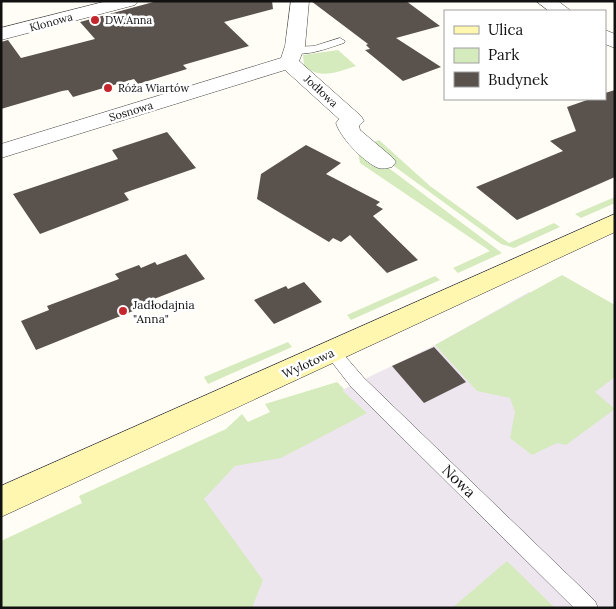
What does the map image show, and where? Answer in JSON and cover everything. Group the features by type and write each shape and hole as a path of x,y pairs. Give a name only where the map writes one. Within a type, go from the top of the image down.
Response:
{"street":[{"name":"Klonowa","path":"1,34 129,1"},
{"path":"292,56 300,1"},
{"path":"545,1 560,10"},
{"name":"Sosnowa","path":"1,151 292,56"},
{"name":"Jodłowa","path":"292,56 353,121 347,123 350,134 384,162"},
{"name":"Wylotowa","path":"1,502 615,222"}],"lane":[{"path":"292,56 340,41"},
{"name":"Nowa","path":"332,352 358,383 588,608"}],"shaded area":[{"path":"529,292 615,337 615,608 1,608 344,389 435,345"}],"green space":[{"path":"338,50 356,66 323,74 304,66 303,55"},
{"path":"379,140 430,186 509,243 554,223 560,227 514,248 501,244 387,161 372,143"},
{"path":"358,152 382,163 502,253 458,273 453,268 490,251 360,163"},
{"path":"615,197 615,203 581,218 575,214"},
{"path":"562,275 615,305 615,377 595,392 615,409 566,445 557,443 532,455 510,438 515,412 510,398 477,391 435,345"},
{"path":"435,276 440,280 351,320 347,315"},
{"path":"288,342 292,347 208,384 204,377"},
{"path":"337,382 344,389 343,391 367,413 281,458 235,466 204,499 263,580 252,608 1,608 1,541 82,503 79,496 226,429 242,414 248,422 270,412 265,404"},
{"path":"507,561 555,608 452,608"}],"building":[{"path":"157,1 272,1 273,9 224,22 249,46 183,65 187,69 138,84 134,79 73,97 68,90 62,91 1,109 1,42 8,40 21,58 95,39 80,22"},
{"path":"311,1 406,1 440,26 396,38 441,67 403,81 365,50 370,49 366,45 368,44"},
{"path":"615,90 615,177 517,220 476,187 563,151 550,141 576,131 567,107 587,100 606,100 606,93"},
{"path":"167,132 196,168 124,193 129,200 40,234 13,194 118,159 112,150"},
{"path":"306,145 341,163 326,174 380,202 376,205 383,209 373,216 418,260 387,273 350,235 341,242 333,238 329,242 257,199 261,174"},
{"path":"186,254 205,279 131,308 133,311 36,350 21,321 49,310 47,306 119,279 115,274 139,265 141,268 155,262 157,265"},
{"path":"304,282 322,302 274,324 254,300 286,286 288,289"},
{"path":"434,347 466,382 424,403 392,366"}],"place":[{"name":"DW.Anna","path":"95,20"},
{"name":"Róża Wiartów","path":"108,88"},
{"name":"Jadłodajnia \"Anna\"","path":"123,311"}]}
